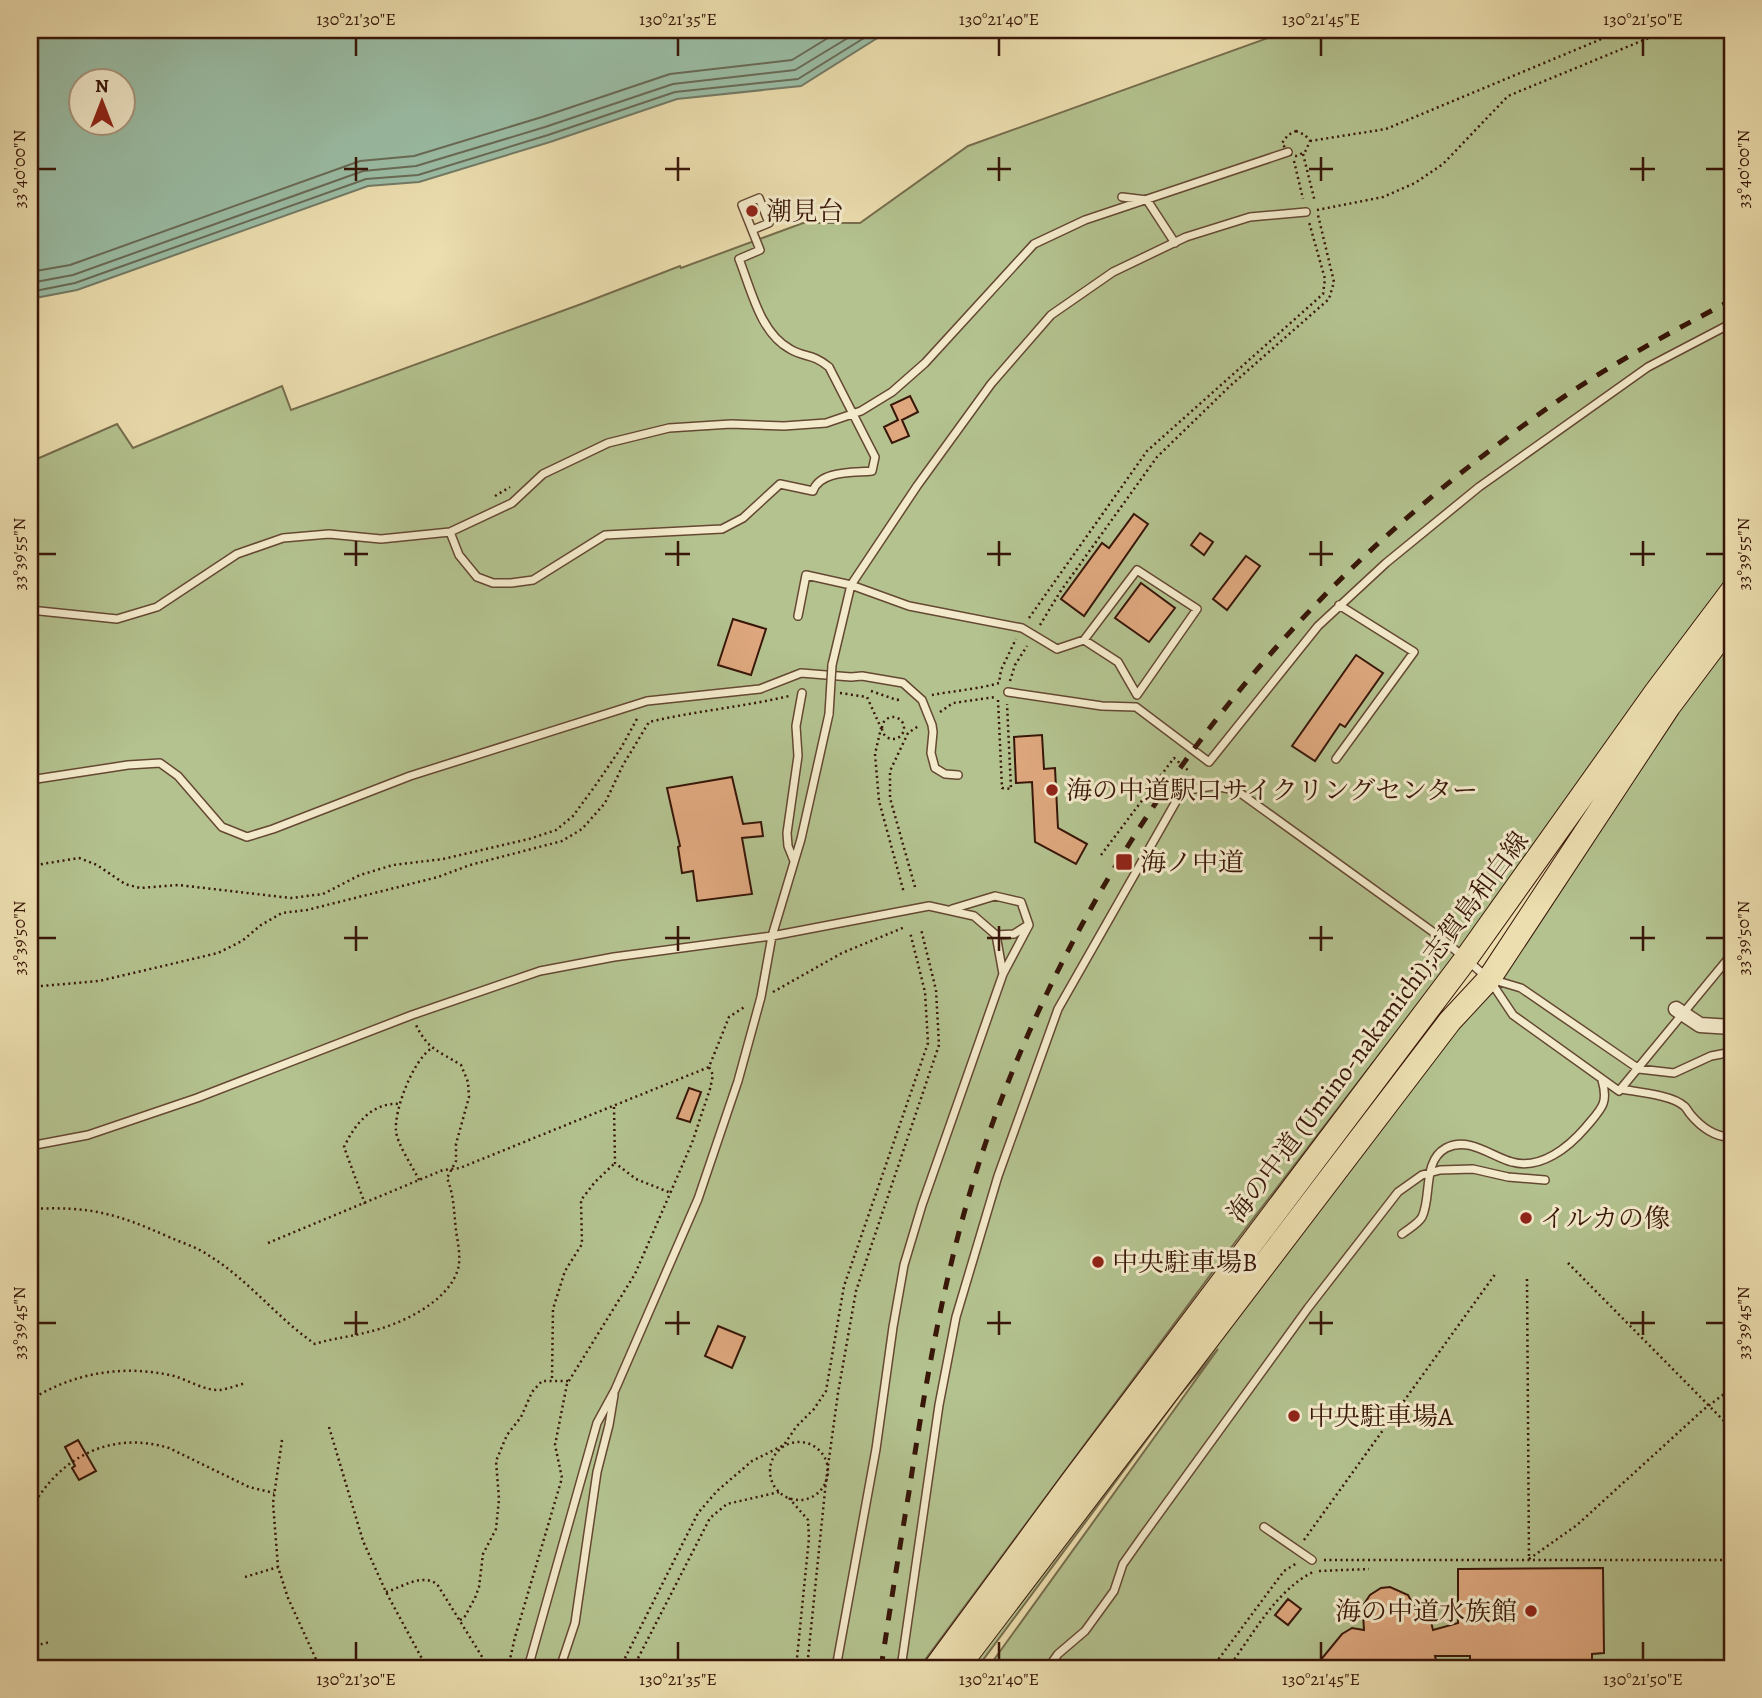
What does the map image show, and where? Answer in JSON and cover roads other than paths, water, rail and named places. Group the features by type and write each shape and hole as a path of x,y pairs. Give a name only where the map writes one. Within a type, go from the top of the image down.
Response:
{"main road":[{"name":"海の中道 (Umino-nakamichi);志賀島和白線","path":"972,1634 1071,1483 1465,960 1656,692 1732,591"},
{"name":"海の中道 (Umino-nakamichi);志賀島和白線","path":"972,1634 1442,1032 1489,979 1670,706 1732,622"},
{"path":"935,1668 972,1634"},
{"path":"957,1668 972,1634"}],"street":[{"path":"1679,1012 1700,1026 1732,1027"}],"lane":[{"path":"30,610 117,619 157,607 237,554 283,538 330,534 381,540 450,532 512,503 543,474 608,443 668,428 826,423 852,414 892,392 925,363 1034,244 1085,220 1290,154"},
{"path":"1122,197 1147,200"},
{"path":"450,532 459,555 477,577 492,583 534,580 605,535 722,529 743,518 780,484 813,491 815,485 828,476 872,471 875,457 830,368 817,358 790,350 767,329 739,259 760,250 752,230 742,205 759,198 769,223 752,230"},
{"path":"1147,200 1175,243"},
{"path":"528,1668 597,1423 615,1390 698,1199 738,1081 761,997 772,936 794,863 830,714 832,665 851,585 916,486 991,384 1051,315 1113,272 1175,243 1250,217 1306,212"},
{"path":"1006,691 1102,706 1136,707 1209,762 1284,666 1339,605 1386,563 1479,487 1559,429 1648,368 1732,323"},
{"path":"797,616 806,575 851,585 909,606 1022,628 1057,649 1083,640 1137,570 1197,609 1138,695 1136,707"},
{"path":"1336,759 1414,652 1339,605"},
{"path":"1083,640 1118,662 1138,695"},
{"path":"30,780 128,765 160,763 178,776 222,827 247,837 273,830 410,776 647,701 760,689 801,674 862,676 903,683 922,700 932,725 931,753 935,768 945,774 958,775"},
{"path":"794,863 787,833 797,756 796,726 802,693"},
{"path":"901,1668 939,1405 956,1317 998,1176 1058,1009 1182,791 1213,786 1236,790 1440,937 1489,979 1513,1015 1602,1080 1620,1090 1666,1098 1684,1105 1692,1116 1708,1129 1721,1137 1732,1137"},
{"path":"836,1668 876,1449 904,1265 922,1205 1003,974 1029,925 1021,902 995,896 951,909"},
{"path":"30,1146 88,1135 197,1098 412,1015 540,971 683,946 772,936 929,906 974,916 996,935 1003,974"},
{"path":"996,935 1014,934 1029,925"},
{"path":"1620,1090 1639,1069 1679,1012 1732,954"},
{"path":"1489,979 1521,988 1639,1069 1674,1073 1711,1056 1732,1052"},
{"path":"1402,1234 1421,1220 1430,1172 1438,1154 1447,1147 1465,1144 1512,1162 1528,1164 1548,1158 1574,1142 1603,1106 1605,1093 1602,1080"},
{"path":"1048,1668 1058,1654 1085,1632 1114,1591 1123,1564 1142,1537 1332,1276 1398,1192 1430,1172 1473,1169 1508,1177 1545,1180"},
{"path":"560,1668 575,1623 597,1472 615,1390"},
{"path":"1264,1527 1312,1560"},
{"path":"205,1668 248,1665 256,1668"}],"water":[{"path":"30,30 890,30 801,86 677,99 419,182 368,186 77,290 30,299"}],"railway":[{"path":"881,1668 931,1357 950,1268 974,1179 1018,1057 1053,980 1093,904 1137,831 1186,760 1293,628 1352,568 1420,506 1565,396 1635,353 1732,300"}],"place":[{"name":"潮見台","path":"752,211"},
{"name":"海の中道駅口サイクリングセンター","path":"1052,790"},
{"name":"海ノ中道","path":"1124,862"},
{"name":"イルカの像","path":"1526,1218"},
{"name":"中央駐車場B","path":"1098,1262"},
{"name":"中央駐車場A","path":"1294,1416"},
{"name":"海の中道水族館","path":"1531,1611"}]}
